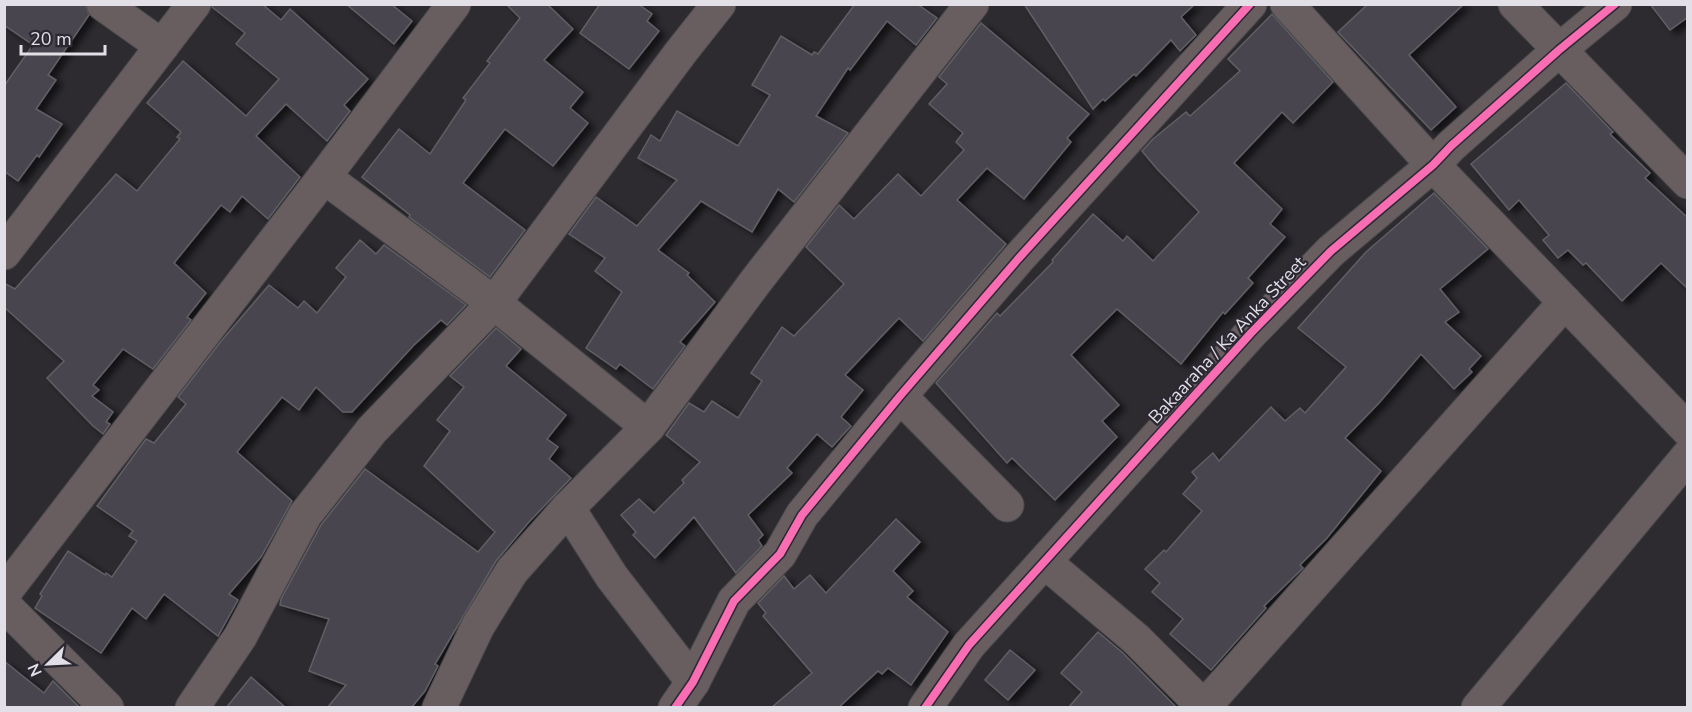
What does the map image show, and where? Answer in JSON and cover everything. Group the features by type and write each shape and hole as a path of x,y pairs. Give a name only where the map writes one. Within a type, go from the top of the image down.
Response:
{"street":[{"path":"103,4 162,46"},
{"path":"4,253 194,4"},
{"path":"4,593 454,4"},
{"path":"192,708 240,636 305,515 372,430 494,303 719,4"},
{"path":"439,708 478,626 512,571 568,508 648,427 756,282 972,4"},
{"path":"684,695 734,601 780,554 802,515 900,396 1018,259 1250,4"},
{"path":"1287,4 1433,165 1688,430"},
{"path":"1515,4 1688,182"},
{"name":"Bakaaraha / Ka Anka Street","path":"925,708 969,645 1251,333 1331,251 1433,165 1451,146 1559,50 1615,4"},
{"path":"324,177 494,303 648,427"},
{"path":"1045,562 1136,639 1204,707 1565,302"},
{"path":"900,396 1007,505"},
{"path":"1478,708 1688,456"},
{"path":"568,508 684,695"},
{"path":"4,605 107,708"}],"building":[{"path":"4,4 85,4 89,15 48,75 56,80 36,109 62,124 39,157 37,155 18,181 4,171 4,86 33,45 4,25"},
{"path":"212,4 262,4 281,20 290,9 368,79 344,105 350,111 327,141 286,104 256,136 300,177 268,219 242,196 230,212 221,205 174,263 206,293 187,317 191,320 153,369 123,349 93,385 99,390 92,396 113,412 106,422 110,424 103,434 47,378 64,361 4,307 4,283 15,289 116,174 137,191 180,139 177,137 181,132 147,103 183,61 246,116 279,79 236,44 245,33 212,7"},
{"path":"346,4 391,4 412,21 394,44"},
{"path":"506,4 547,4 573,29 544,60 583,92 570,108 588,123 553,166 505,129 463,183 525,230 490,277 409,217 410,215 362,177 399,129 430,154 466,100 463,98 490,63 487,61 520,18"},
{"path":"600,4 638,4 652,14 647,21 659,31 629,69 580,33"},
{"path":"855,4 917,4 937,18 916,45 887,21 850,70 848,68 816,116 848,133 794,202 778,189 752,232 701,201 658,250 689,273 687,275 715,302 680,342 685,346 653,389 620,364 616,369 586,348 622,292 595,271 605,258 569,234 596,197 637,226 677,180 638,158 651,135 660,141 677,111 738,146 770,95 752,85 781,36 812,55 814,52 818,54"},
{"path":"1024,4 1195,4 1181,17 1196,35 1180,51 1171,40 1136,76 1134,74 1093,109"},
{"path":"1368,4 1464,4 1409,55 1456,107 1431,130 1338,32"},
{"path":"1650,4 1688,4 1688,17 1670,30"},
{"path":"1272,14 1333,82 1293,123 1282,112 1234,163 1282,209 1270,224 1285,237 1248,278 1253,283 1225,314 1223,312 1181,364 1117,309 1071,355 1119,405 1102,421 1117,437 1055,500 1012,458 1007,463 936,383 997,313 1000,316 1053,262 1052,260 1093,214 1123,241 1127,236 1153,261 1199,212 1142,151 1186,112 1190,116 1240,71 1228,59"},
{"path":"981,23 1089,114 1067,138 1071,142 1024,199 987,168 957,200 1006,244 923,341 899,318 845,375 863,390 841,417 851,426 832,447 817,434 787,468 792,473 748,515 763,535 758,540 762,546 736,573 694,517 655,558 633,535 636,532 621,515 639,499 654,513 684,483 682,480 700,462 666,435 689,403 704,412 712,401 738,418 762,381 751,373 782,327 794,336 844,284 806,247 839,205 854,219 898,174 921,196 964,150 956,142 963,133 929,104 947,84 939,77"},
{"path":"1566,83 1613,132 1610,134 1650,173 1645,178 1688,218 1688,289 1661,263 1622,301 1586,263 1583,265 1568,250 1558,258 1543,240 1549,235 1519,200 1509,210 1471,164"},
{"path":"1434,193 1488,249 1440,289 1459,312 1445,322 1481,356 1469,369 1472,372 1454,389 1421,354 1345,438 1381,471 1327,538 1300,565 1303,568 1264,606 1266,608 1211,670 1170,634 1183,619 1152,592 1160,583 1145,569 1164,550 1166,552 1202,511 1183,494 1197,478 1192,472 1213,453 1219,461 1271,407 1285,421 1300,408 1305,413 1346,367 1298,328 1366,252"},
{"path":"360,240 376,254 384,245 466,305 447,325 441,320 414,345 352,412 343,412 316,387 299,410 282,397 237,452 292,501 261,557 229,594 238,600 218,636 164,594 146,619 132,608 101,653 35,608 42,596 40,594 68,551 105,575 106,573 112,577 137,541 129,536 133,531 97,506 146,439 154,443 186,404 178,397 269,285 298,308 304,301 317,313 346,277 336,268"},
{"path":"496,328 521,349 506,366 566,415 547,439 558,447 549,459 571,478 496,561 435,664 438,666 425,691 411,708 327,708 346,685 309,671 329,619 280,605 281,599 321,525 365,469 478,552 495,532 424,466 450,431 437,420 464,387 450,376"},
{"path":"896,519 920,542 893,571 913,591 907,597 948,632 911,685 888,668 882,674 878,671 838,708 771,708 812,673 763,616 766,613 758,603 784,576 794,589 810,575 826,593"},
{"path":"1098,632 1123,653 1177,708 1068,708 1082,692 1061,673"},
{"path":"1010,650 1035,670 1008,700 985,680"},
{"path":"4,661 44,693 53,681 80,708 4,708"},
{"path":"251,677 286,708 226,708"}],"cycle path":[{"path":"675,708 693,682 734,601 780,554 802,515 900,396 1018,259 1250,4"},
{"path":"925,708 969,645 1251,333 1331,251 1433,165 1451,146 1559,50 1615,4"}]}
